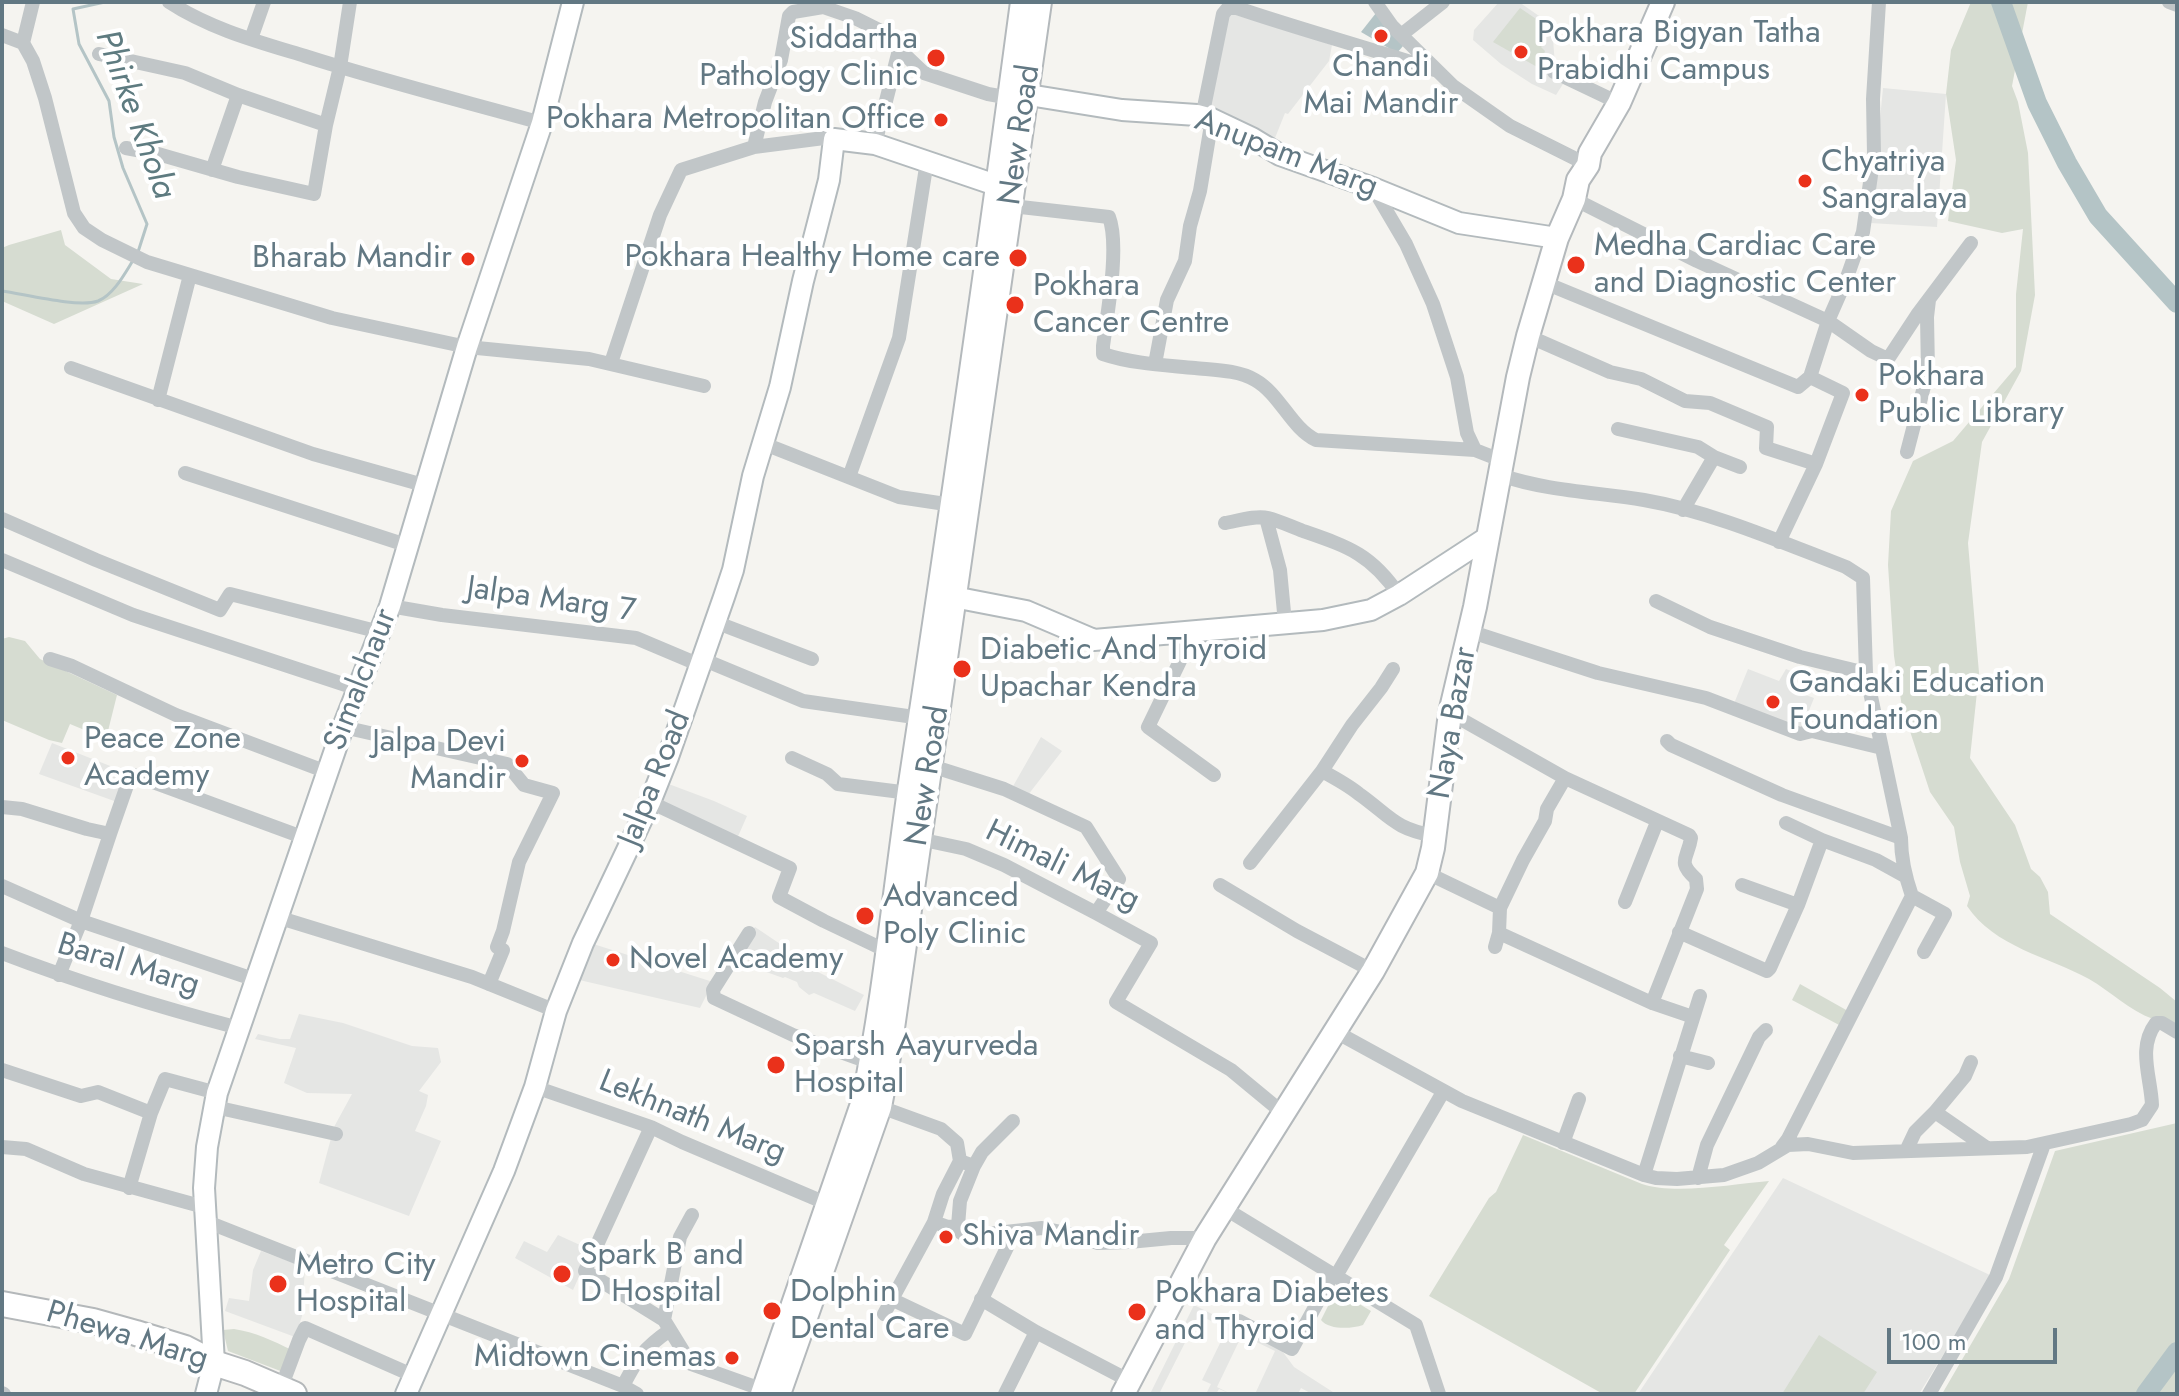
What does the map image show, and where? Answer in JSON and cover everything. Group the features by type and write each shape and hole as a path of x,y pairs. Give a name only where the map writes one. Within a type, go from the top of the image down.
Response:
{"highway":[{"name":"Phewa Marg","path":"2,1304 93,1321 136,1333 185,1348 214,1363 288,1391"}],"main road":[{"name":"New Road","path":"1018,96 1022,2"},
{"name":"New Road","path":"768,1393 871,1104 871,1063 909,793 922,764 1018,96 1040,2"},
{"name":"Naya Bazar","path":"1126,1387 1205,1238 1336,1032 1427,873 1435,836 1450,713 1528,336 1578,180 1619,103 1663,2"},
{"name":"New Road","path":"768,1393 828,1204 887,1070 919,839 921,718 947,596"}],"street":[{"path":"23,43 33,2"},
{"path":"169,2 192,17 251,39 542,123"},
{"path":"251,39 264,2"},
{"path":"126,148 314,194 350,2"},
{"name":"Simalchaur","path":"206,1394 214,1363 204,1214 207,1147 216,1100 327,772 390,606 467,347 542,123 573,2"},
{"path":"1375,2 1379,11 1401,35 1453,86 1510,126 1588,165"},
{"path":"1401,35 1443,2"},
{"path":"1545,283 1798,387 1810,377 1863,232 1874,154 1873,99 1879,2"},
{"path":"2169,2 2177,5"},
{"path":"754,147 765,102 781,60 789,16 793,12 823,4 879,30 924,73 988,94 1018,96"},
{"path":"1155,364 1167,300 1185,261 1190,226 1200,191 1207,118 1223,14 1228,8 1237,8 1435,70"},
{"path":"2,35 23,43 33,61 65,183 78,220 102,240 147,262 332,318 467,347 611,363 704,386"},
{"path":"875,144 899,50"},
{"path":"99,54 185,73 326,125"},
{"path":"1554,72 1619,103"},
{"path":"212,170 238,95"},
{"name":"Anupam Marg","path":"1018,96 1207,118 1252,138 1280,155 1459,223 1557,238"},
{"path":"611,363 660,215 681,170 754,147 834,139 875,144 927,161 972,178 1004,195 1109,217 1113,262 1103,354 1155,364 1227,371 1255,380 1277,399 1308,436 1316,440 1475,450"},
{"name":"Jalpa Road","path":"409,1385 504,1171 535,1087 556,1011 583,943 650,802 733,570 753,476 780,387 829,180 834,139"},
{"path":"849,477 899,338 927,161"},
{"path":"1373,188 1406,244 1433,304 1457,377 1467,433 1475,450 1528,485 1644,500 1712,518 1846,567 1863,578 1866,673 1901,838 1905,876 1912,896 1945,914 1924,952"},
{"path":"1574,199 1697,261 1828,321 1888,359 1971,243"},
{"path":"158,400 190,275"},
{"path":"1907,452 1928,371 1929,300"},
{"path":"1528,336 1610,372 1641,379 1685,401 1710,403 1767,427 1766,448 1816,464"},
{"path":"71,368 313,454 427,486"},
{"path":"1779,542 1816,464 1843,393 1810,377"},
{"path":"1618,429 1698,447 1740,467"},
{"path":"762,443 899,497 959,506"},
{"path":"1683,510 1714,457"},
{"path":"185,473 409,546"},
{"path":"1225,523 1266,518 1352,550 1385,575 1399,595"},
{"path":"1266,518 1280,570 1285,623"},
{"path":"2,519 220,610 230,594 380,632"},
{"path":"947,596 1026,611 1094,640 1285,623 1349,616 1371,610 1488,537"},
{"path":"2,560 133,615 358,689"},
{"path":"1656,601 1710,627 1800,657 1866,673"},
{"name":"Jalpa Marg 7","path":"390,606 636,638 803,701 921,718"},
{"path":"715,622 812,659"},
{"path":"1187,631 1180,661 1148,727 1214,775"},
{"path":"1469,633 1598,673 1706,698 1800,734 1812,731 1882,748"},
{"path":"50,659 72,666 176,715 327,772"},
{"path":"1250,863 1322,771 1393,669"},
{"path":"1450,713 1565,778 1689,835 1691,838 1684,865 1698,884 1652,1003"},
{"path":"343,727 507,764 524,785 553,793 519,862 497,947 503,950 489,984"},
{"path":"1667,741 1782,795 1901,838"},
{"path":"792,758 827,774 838,784 909,793"},
{"path":"922,764 1004,789 1086,827 1119,879 1096,913"},
{"path":"1322,771 1360,794 1389,820 1416,833 1435,836"},
{"path":"59,975 81,921 131,774 305,838"},
{"path":"1565,778 1500,908 1497,940 1693,1017"},
{"path":"650,802 790,868 779,897 889,952"},
{"path":"2,807 22,809 110,834"},
{"path":"1625,902 1657,822"},
{"path":"1786,823 1876,860 1905,876"},
{"name":"Himali Marg","path":"919,839 966,849 1004,865 1151,943 1116,1002 1231,1070 1283,1113"},
{"path":"1679,932 1767,971 1798,905 1822,840"},
{"path":"1427,873 1500,908"},
{"path":"1220,885 1373,971"},
{"path":"1742,885 1798,905"},
{"path":"2,886 81,921 256,980"},
{"path":"1782,1147 1912,896"},
{"path":"277,917 444,968 556,1011"},
{"path":"749,933 713,990 714,998 793,1035 871,1063"},
{"name":"Baral Marg","path":"2,953 59,975 239,1028"},
{"path":"1644,1175 1700,996"},
{"path":"1336,1032 1443,1092 1644,1175 1677,1179 1742,1170 1788,1145 1808,1144 1853,1153 2027,1147 2142,1120 2152,1105 2145,1050 2147,1038 2156,1023 2177,1032"},
{"path":"1698,1178 1707,1145 1720,1116 1759,1037 1766,1030"},
{"path":"1680,1056 1708,1063"},
{"path":"1906,1151 1915,1132 1965,1076 1971,1062"},
{"path":"2,1070 81,1096 98,1092 151,1113"},
{"path":"129,1188 151,1113 165,1079 216,1100 336,1134"},
{"name":"Lekhnath Marg","path":"535,1087 651,1127 828,1204"},
{"path":"1239,1321 1292,1349 1443,1092"},
{"path":"1563,1143 1579,1099"},
{"path":"871,1104 941,1129 957,1143 967,1163 960,1201 958,1226 961,1233 969,1236 1042,1228 1098,1243 1205,1238"},
{"path":"1935,1112 1987,1148"},
{"path":"884,1314 934,1222 943,1194 967,1163 1013,1121"},
{"path":"651,1127 585,1271 667,1325 691,1364 768,1393"},
{"path":"1929,1394 1996,1277 2044,1144"},
{"path":"2,1147 26,1149 84,1174 204,1214 637,1394"},
{"path":"1224,1208 1416,1325 1439,1394"},
{"path":"623,1386 637,1358 667,1325 680,1237 692,1215"},
{"path":"934,1222 948,1227 958,1226"},
{"path":"891,1299 965,1334 1015,1231"},
{"path":"981,1299 1126,1387"},
{"path":"288,1391 299,1340 305,1328 409,1385"},
{"path":"1005,1394 1036,1332"}],"shaded area":[{"name":"Pokhara Bigyan Tatha Prabidhi Campus","path":"1499,2 1519,2 1552,25 1555,66 1549,75 1563,84 1556,95 1501,64 1473,40 1474,30"},
{"path":"1971,2 2028,2 2012,86 2028,153 2035,295 2021,371 1982,442 1968,543 1979,673 1970,758 2015,825 2031,869 2040,877 2048,892 2050,914 2177,1002 2177,1026 2128,1006 2089,979 2023,950 1978,920 1967,906 1970,896 1954,827 1930,792 1902,707 1894,656 1888,565 1891,511 1913,461 1953,441 2016,367 2016,294 2023,229 2002,233 1948,221 1956,160 1946,94 1951,50"},
{"path":"1520,8 1545,25 1540,36 1546,41 1541,47 1545,51 1542,60 1549,66 1546,72 1493,42"},
{"path":"1230,11 1332,45 1329,61 1288,114 1285,113 1273,143 1208,112"},
{"name":"Chandi Mai Mandir","path":"1376,13 1403,46 1397,53 1361,32"},
{"path":"1883,88 1946,94 1937,227 1870,223"},
{"path":"61,230 65,245 111,279 143,284 54,324 2,301 2,248"},
{"path":"9,637 25,641 40,659 117,695 106,739 70,724 62,743 2,720 2,639"},
{"name":"Gandaki Education Foundation","path":"1748,669 1779,681 1786,669 1796,673 1792,690 1814,698 1801,731 1733,706"},
{"path":"1041,737 1062,751 1028,795 1012,788"},
{"name":"Peace Zone Academy","path":"52,743 128,773 117,802 39,774"},
{"path":"666,783 747,816 736,841 658,804"},
{"path":"755,927 798,956 798,962 864,995 855,1011 814,993 809,995 797,982 747,965 749,953 739,950"},
{"name":"Novel Academy","path":"587,942 713,982 700,1008 575,979"},
{"path":"1800,984 1848,1011 1841,1026 1792,1000"},
{"path":"299,1014 343,1023 412,1046 438,1048 441,1062 419,1091 428,1095 415,1131 441,1141 409,1216 319,1183 334,1127 352,1094 307,1093 284,1083 296,1048 255,1039 258,1034 290,1039"},
{"path":"2177,1123 2177,1394 1942,1394 2009,1279 2055,1151"},
{"path":"1523,1135 1655,1187 1704,1188 1769,1181 1724,1245 1730,1250 1634,1394 1603,1394 1429,1296 1489,1198 1496,1192"},
{"path":"1783,1178 1992,1276 1919,1394 1638,1394"},
{"name":"Spark B and D Hospital","path":"558,1235 591,1250 573,1290 515,1258 524,1241 547,1252"},
{"name":"Metro City Hospital","path":"261,1251 305,1267 302,1316 295,1337 225,1311 229,1298 249,1301 253,1270"},
{"path":"1336,1290 1371,1311 1363,1325 1340,1328 1329,1326 1321,1320"},
{"path":"1194,1305 1280,1348 1294,1367 1336,1394 1312,1394 1301,1388 1298,1394 1255,1394 1275,1351 1242,1335 1217,1387 1231,1394 1219,1389 1216,1394 1206,1394 1211,1384 1202,1380 1227,1329 1199,1315 1159,1394 1150,1394"},
{"path":"234,1329 292,1350 283,1372 228,1351 223,1330"},
{"path":"1819,1335 1877,1372 1863,1394 1782,1394"}],"waterway":[{"name":"Phirke Khola","path":"105,2 73,9 79,44 109,101 114,137 123,168 147,224 138,252"},
{"path":"2001,2 2037,103 2067,163 2098,216 2177,303"},
{"name":"Phirke Khola","path":"2,291 65,302 98,301 113,289 132,262"},
{"path":"2146,1394 2177,1352"}],"place":[{"name":"Chandi Mai Mandir","path":"1381,36"},
{"name":"Pokhara Bigyan Tatha Prabidhi Campus","path":"1521,52"},
{"name":"Siddartha Pathology Clinic","path":"936,58"},
{"name":"Pokhara Metropolitan Office","path":"941,120"},
{"name":"Chyatriya Sangralaya","path":"1805,181"},
{"name":"Pokhara Healthy Home care","path":"1018,258"},
{"name":"Bharab Mandir","path":"468,259"},
{"name":"Medha Cardiac Care and Diagnostic Center","path":"1576,265"},
{"name":"Pokhara Cancer Centre","path":"1015,305"},
{"name":"Pokhara Public Library","path":"1862,395"},
{"name":"Diabetic And Thyroid Upachar Kendra","path":"962,669"},
{"name":"Gandaki Education Foundation","path":"1773,702"},
{"name":"Peace Zone Academy","path":"68,758"},
{"name":"Jalpa Devi Mandir","path":"522,761"},
{"name":"Advanced Poly Clinic","path":"865,916"},
{"name":"Novel Academy","path":"613,960"},
{"name":"Sparsh Aayurveda Hospital","path":"776,1065"},
{"name":"Shiva Mandir","path":"946,1237"},
{"name":"Spark B and D Hospital","path":"562,1274"},
{"name":"Metro City Hospital","path":"278,1284"},
{"name":"Dolphin Dental Care","path":"772,1311"},
{"name":"Pokhara Diabetes and Thyroid","path":"1137,1312"},
{"name":"Midtown Cinemas","path":"732,1358"}]}
